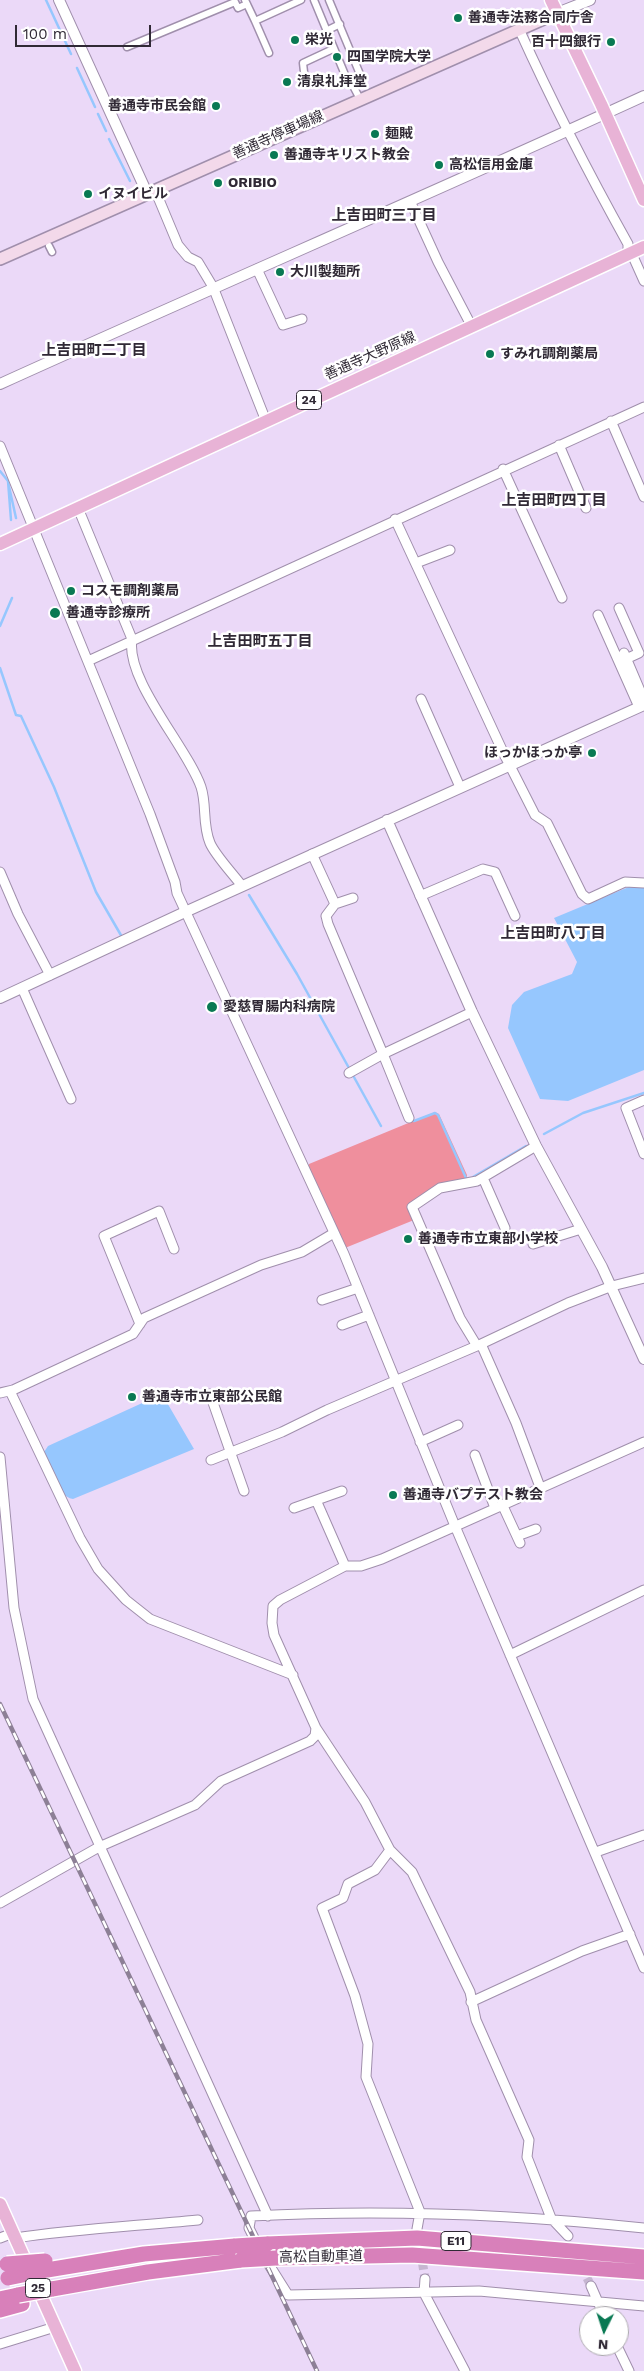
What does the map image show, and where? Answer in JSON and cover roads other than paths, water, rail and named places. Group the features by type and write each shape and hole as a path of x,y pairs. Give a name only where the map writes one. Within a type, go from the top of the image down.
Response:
{"highway":[{"name":"高松自動車道","path":"4,2271 144,2254 235,2246 417,2238 644,2257"},
{"name":"高松自動車道","path":"0,2299 20,2300 219,2262 276,2258 412,2255 644,2272"},
{"path":"0,2310 20,2300"}],"main road":[{"path":"551,0 644,200"},
{"name":"善通寺停車場線","path":"0,259 557,13"},
{"name":"善通寺大野原線","path":"0,544 644,246"},
{"name":"25","path":"0,2204 75,2371"}],"street":[{"path":"59,0 178,245 188,257 198,262 214,287 266,420"},
{"path":"255,21 301,0"},
{"path":"329,0 362,79 352,84 360,100"},
{"path":"557,13 590,0"},
{"path":"315,1 348,82"},
{"path":"127,47 235,2 238,8 246,2 269,53"},
{"path":"326,31 340,24"},
{"path":"519,29 545,87 568,129 591,179 628,244 630,253 644,282"},
{"path":"304,72 303,63 334,49"},
{"path":"0,384 88,339 257,269 411,202 644,96"},
{"path":"411,202 438,262 472,327"},
{"path":"257,269 283,325 302,319"},
{"path":"88,661 395,519 644,407"},
{"path":"611,421 644,497"},
{"path":"559,445 586,508"},
{"path":"0,446 150,814 185,912 358,1288 455,1526 644,1968"},
{"path":"503,470 562,598"},
{"path":"78,508 132,640 130,649 144,689 185,756 201,787 204,825 211,844 242,886"},
{"path":"395,519 462,667 535,815 547,823 585,898 593,897 626,882 644,883"},
{"path":"416,563 450,550"},
{"path":"619,608 639,653 625,656 642,704"},
{"path":"598,615 642,704"},
{"path":"421,699 460,787"},
{"path":"0,998 642,704"},
{"path":"387,820 472,1012 536,1146 612,1286 644,1359"},
{"path":"312,854 335,904"},
{"path":"420,896 483,869 495,872 515,916"},
{"path":"0,872 18,914 50,975"},
{"path":"353,898 335,904 326,916 328,924 409,1118"},
{"path":"22,988 71,1099"},
{"path":"351,1071 472,1012"},
{"path":"644,1100 626,1108 644,1154"},
{"path":"536,1146 483,1178 440,1188 412,1207 460,1318 479,1345 516,1422 540,1487"},
{"path":"483,1178 505,1228"},
{"path":"140,1324 104,1236 159,1211 174,1249"},
{"path":"533,1244 581,1229"},
{"path":"0,1393 10,1391 115,1344 133,1334 144,1318 261,1265 302,1252 334,1233"},
{"path":"211,1460 282,1432 396,1379 479,1345 528,1320 612,1286 644,1278"},
{"path":"322,1300 358,1288"},
{"path":"342,1325 369,1315"},
{"path":"10,1391 80,1538 98,1569 126,1600 150,1618 293,1675"},
{"path":"210,1394 244,1492"},
{"path":"420,1442 458,1425"},
{"path":"568,2236 551,2218 528,2158 528,2140 476,2020 470,1992 412,1872 390,1850 365,1802 316,1728 274,1634 272,1623 273,1606 280,1600 345,1566 361,1566 382,1559 644,1442"},
{"path":"475,1455 499,1506 518,1540 536,1529"},
{"path":"0,1458 14,1608 24,1666 42,1723 268,2216"},
{"path":"294,1508 342,1491"},
{"path":"316,1500 345,1566"},
{"path":"510,1654 644,1590"},
{"path":"0,1903 98,1847 195,1805 220,1781 310,1741 315,1736 316,1728"},
{"path":"596,1852 644,1835"},
{"path":"390,1850 376,1870 348,1884 344,1898 322,1908 356,1996 368,2044 366,2077 420,2212 417,2228"},
{"path":"471,2002 582,1951 630,1934"},
{"path":"644,2228 551,2218 420,2212 251,2216 249,2228 288,2295 479,2291 596,2300 644,2306"},
{"path":"0,2238 198,2220"},
{"path":"426,2278 424,2293 465,2371"},
{"path":"591,2286 599,2306"},
{"path":"0,2344 55,2327"},
{"path":"622,2356 629,2371"}],"water":[{"path":"644,885 644,1070 568,1101 540,1099 508,1028 512,1005 524,992 572,974 577,962 554,918 631,886"},
{"path":"162,1394 194,1449 73,1499 62,1493 54,1480 44,1452 48,1446"}],"waterway":[{"path":"46,0 71,54"},
{"path":"77,68 95,107"},
{"path":"98,114 106,131"},
{"path":"109,139 130,181"},
{"path":"0,471 8,481 11,520"},
{"path":"8,482 16,518"},
{"path":"0,626 12,598"},
{"path":"0,668 16,715 21,716 54,787 96,892 122,937"},
{"path":"249,895 297,974 381,1126"},
{"path":"544,1134 583,1113 644,1093"},
{"path":"414,1121 435,1113 438,1115 466,1178"},
{"path":"473,1177 526,1146"}],"tunnel":[{"path":"418,2234 425,2279"},
{"path":"581,2266 591,2286"}],"railway":[{"path":"0,1704 317,2371"}],"place":[{"name":"善通寺法務合同庁舎","path":"458,18"},
{"name":"栄光","path":"295,40"},
{"name":"百十四銀行","path":"611,42"},
{"name":"四国学院大学","path":"337,57"},
{"name":"清泉礼拝堂","path":"287,82"},
{"name":"善通寺市民会館","path":"216,106"},
{"name":"麺賊","path":"375,134"},
{"name":"善通寺キリスト教会","path":"274,155"},
{"name":"高松信用金庫","path":"439,165"},
{"name":"ORIBIO","path":"218,183"},
{"name":"イヌイビル","path":"88,194"},
{"name":"大川製麺所","path":"280,272"},
{"name":"すみれ調剤薬局","path":"490,354"},
{"name":"コスモ調剤薬局","path":"71,591"},
{"name":"善通寺診療所","path":"55,613"},
{"name":"ほっかほっか亭","path":"592,753"},
{"name":"愛慈胃腸内科病院","path":"212,1007"},
{"name":"善通寺市立東部小学校","path":"408,1239"},
{"name":"善通寺市立東部公民館","path":"132,1397"},
{"name":"善通寺バプテスト教会","path":"393,1495"}],"district":[{"name":"上吉田町三丁目","path":"384,216"},
{"name":"上吉田町二丁目","path":"94,351"},
{"name":"上吉田町四丁目","path":"554,501"},
{"name":"上吉田町五丁目","path":"260,642"},
{"name":"上吉田町八丁目","path":"553,934"}]}
